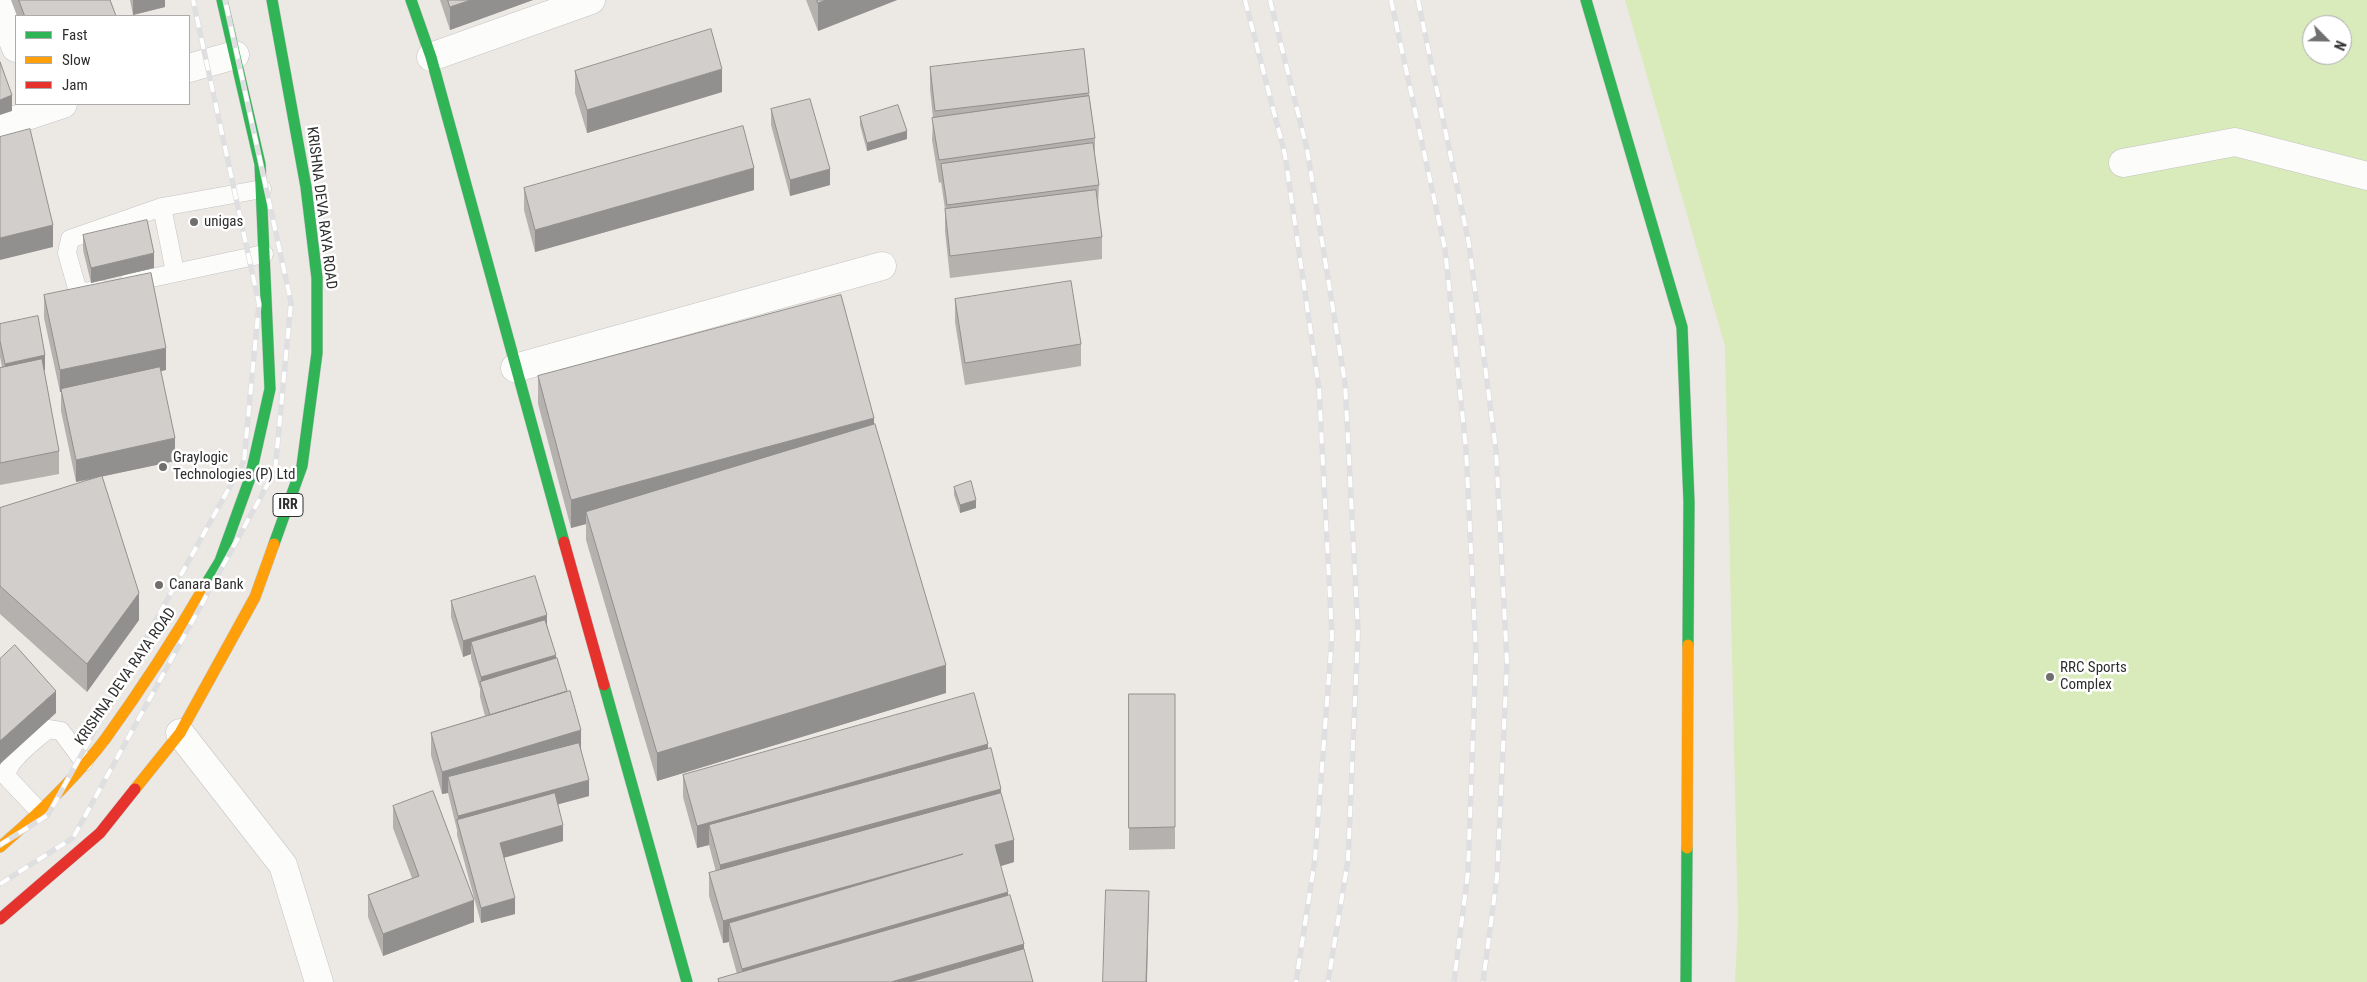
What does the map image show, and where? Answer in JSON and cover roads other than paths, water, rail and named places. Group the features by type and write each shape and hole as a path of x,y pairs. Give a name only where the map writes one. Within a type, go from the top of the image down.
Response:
{"street":[{"name":"KRISHNA DEVA RAYA ROAD","path":"0,847 40,812 105,739 166,651 220,561 246,488 270,389 262,189 260,164 222,0"},
{"name":"KRISHNA DEVA RAYA ROAD","path":"0,919 100,833 180,733 255,598 302,466 317,353 317,278 306,187 272,0"},
{"path":"411,0 431,57 515,368 687,982"},
{"path":"431,57 591,0"},
{"path":"1586,0 1682,327 1689,502 1686,982"},
{"path":"0,8 15,46"},
{"path":"190,68 235,55"},
{"path":"0,125 48,106"},
{"path":"2122,163 2235,142 2367,176"},
{"path":"515,368 882,266"},
{"path":"180,733 283,865 319,982"}],"lane":[{"path":"262,189 162,207 70,239 66,253 76,288 85,292 264,254"},
{"path":"162,207 175,272"},
{"path":"40,812 7,777 6,771 10,763 48,729 61,731 84,762"}],"railway":[{"path":"0,845 48,815 244,461 259,304 193,0"},
{"path":"0,884 73,838 275,471 291,302 225,0"},
{"path":"1245,0 1285,155 1319,389 1332,636 1315,859 1296,982"},
{"path":"1270,0 1307,149 1345,383 1358,631 1348,860 1328,982"},
{"path":"1391,0 1445,249 1466,449 1476,654 1468,872 1454,982"},
{"path":"1418,0 1469,244 1496,450 1507,663 1497,877 1483,982"}],"place":[{"name":"unigas","path":"194,222"},
{"name":"Graylogic Technologies (P) Ltd","path":"163,467"},
{"name":"Canara Bank","path":"159,585"},
{"name":"RRC Sports Complex","path":"2050,677"}]}
